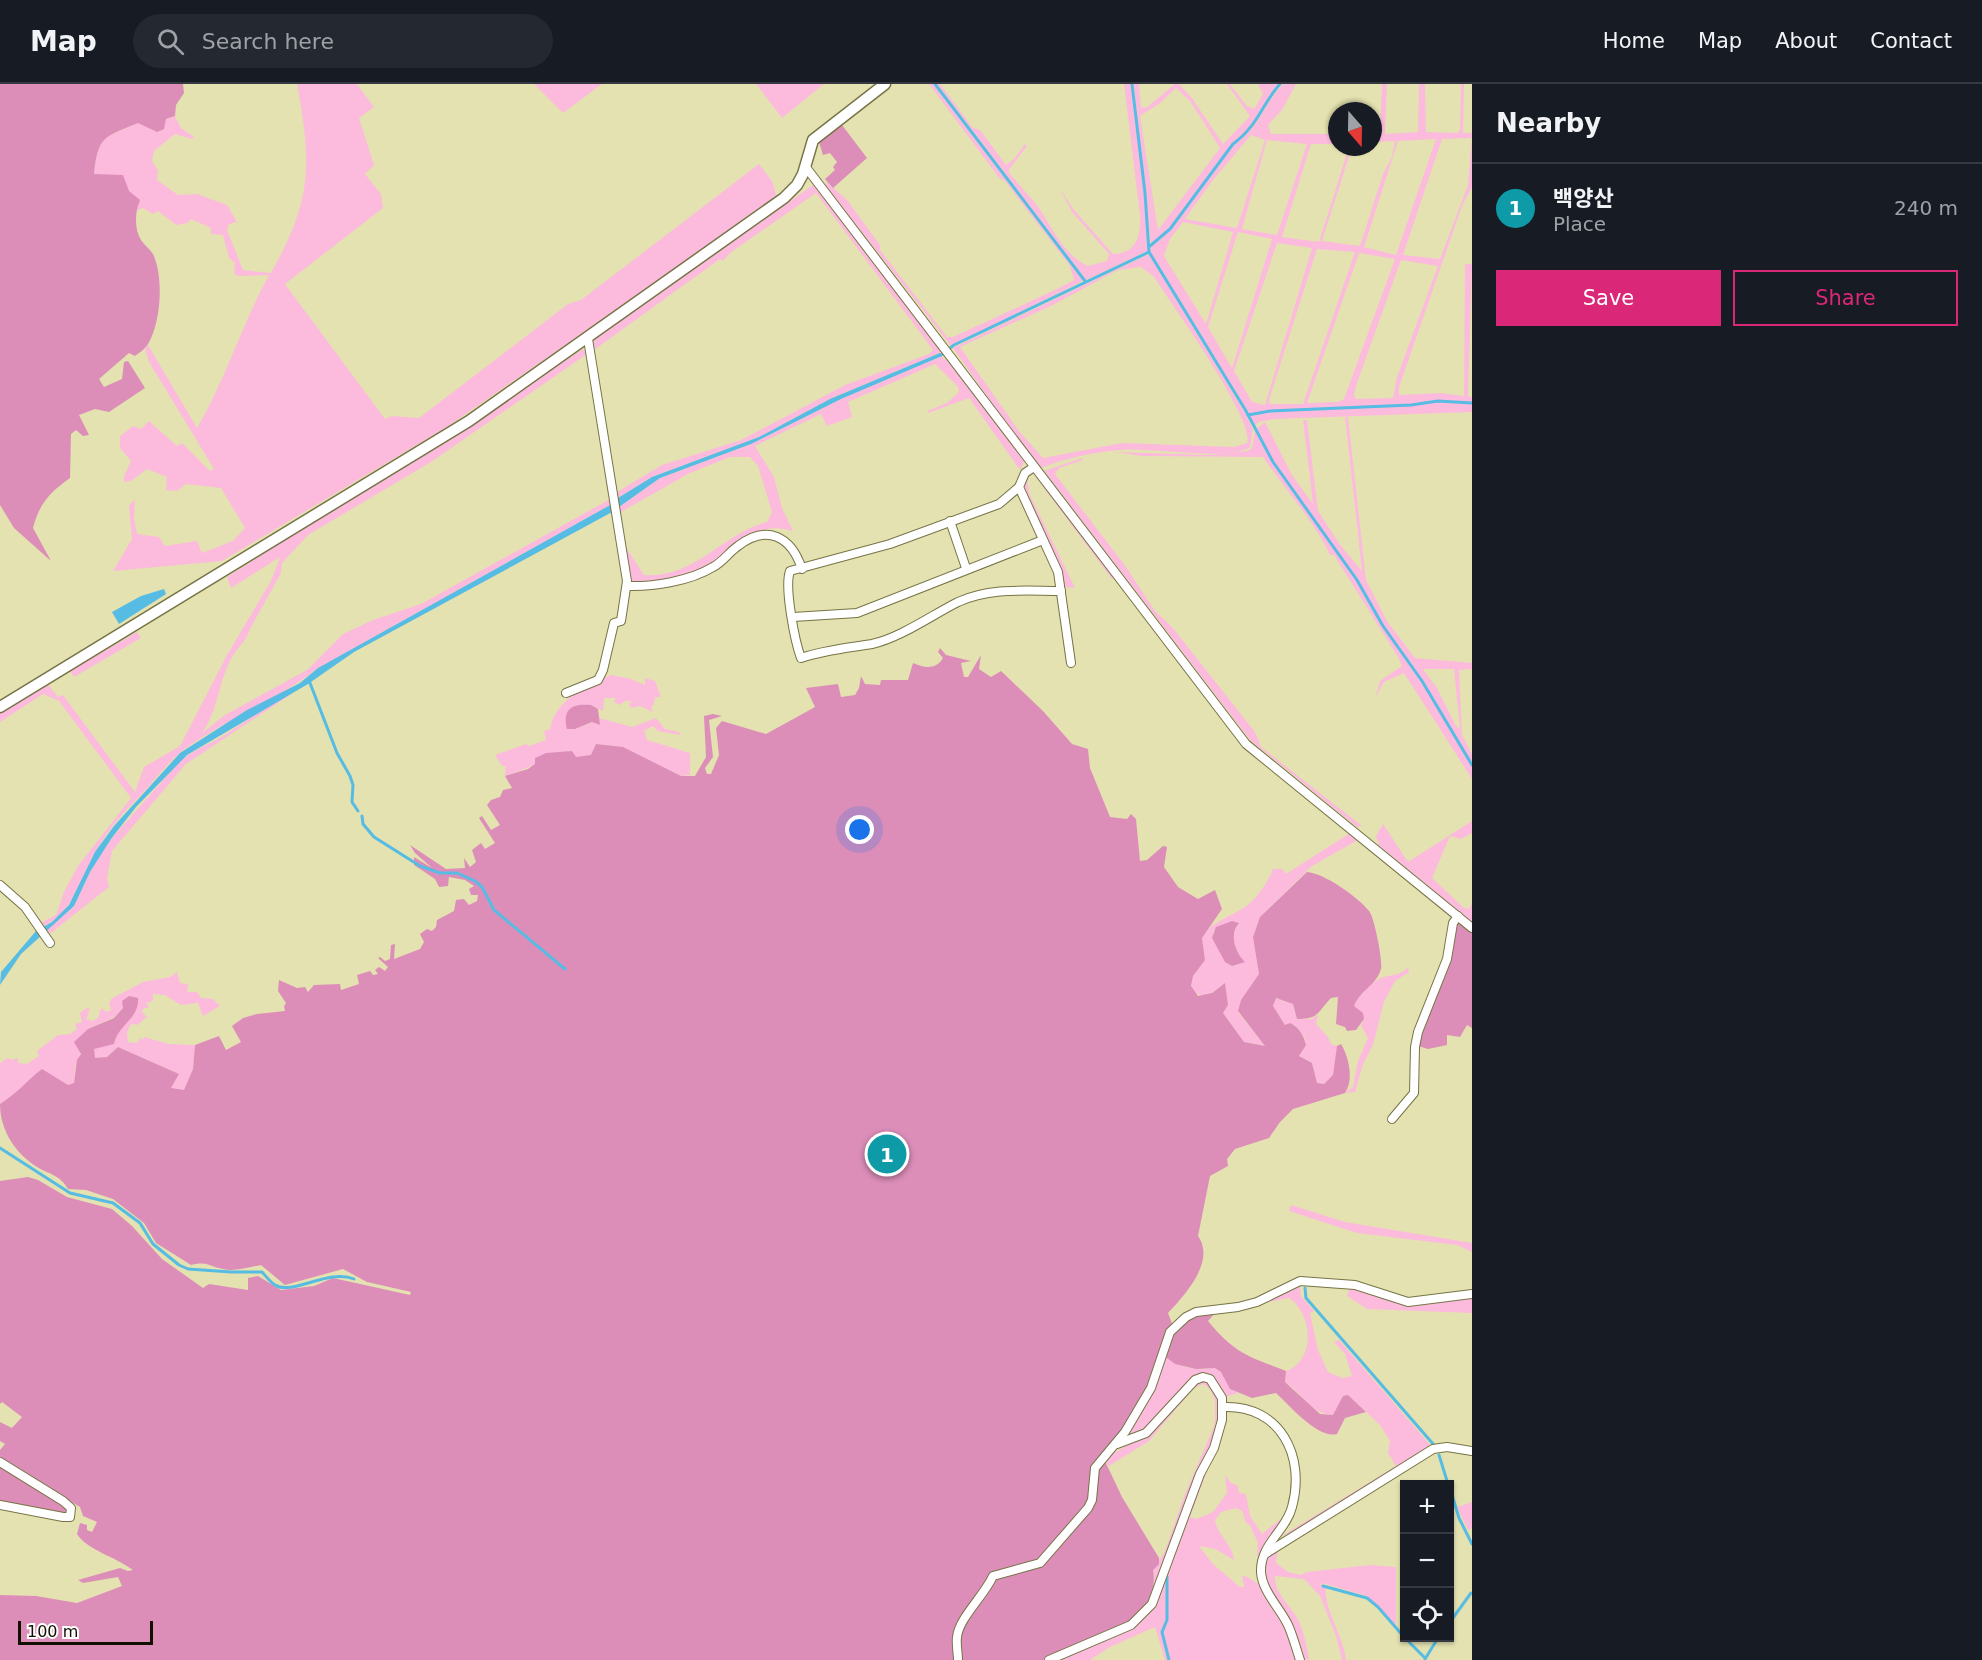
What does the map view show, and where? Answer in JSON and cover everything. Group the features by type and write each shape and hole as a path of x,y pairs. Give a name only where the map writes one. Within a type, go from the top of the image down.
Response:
{"street":[{"path":"0,707 469,421 588,339 784,198 797,185 813,140 885,84"},
{"path":"805,166 1246,744 1472,928"},
{"path":"566,693 598,680 603,670 615,622 621,621 627,586 588,339"},
{"path":"1034,467 1025,473 1019,487 999,504 890,544 790,572 788,575 793,617 801,658 830,649 873,644 926,622 958,602 990,591 1061,591"},
{"path":"1019,487 1059,572 1062,616 1071,663"},
{"path":"950,521 966,568"},
{"path":"627,586 642,586 713,568 749,538 770,535 790,544 802,568"},
{"path":"793,617 857,613 966,568 1043,540"},
{"path":"0,885 25,907 50,943"},
{"path":"1392,1119 1414,1093 1415,1047 1418,1032 1447,958 1453,923 1458,915"},
{"path":"958,1660 959,1628 987,1590 993,1576 1007,1570 1033,1566 1045,1559 1088,1508 1092,1500 1095,1468 1117,1444 1151,1388 1170,1332 1178,1323 1196,1312 1238,1307 1257,1302 1300,1281 1355,1285 1407,1302 1472,1294"},
{"path":"1049,1660 1131,1625 1152,1604 1200,1474 1214,1448 1224,1407 1216,1386 1210,1379 1203,1377 1186,1388 1146,1433 1117,1444"},
{"path":"1224,1407 1249,1408 1260,1413 1278,1428 1294,1460 1296,1478 1293,1507 1265,1554 1262,1578 1288,1625 1300,1660"},
{"path":"1265,1554 1433,1449 1448,1447 1472,1451"},
{"path":"0,1462 63,1501 71,1508 71,1513 70,1517 63,1517 0,1504"}],"shaded area":[{"path":"0,84 183,84 184,93 176,105 175,116 166,119 164,129 157,132 138,123 110,135 98,152 94,174 123,175 129,191 140,200 136,225 141,240 153,254 159,275 160,300 156,324 145,348 135,356 129,353 99,379 104,387 122,379 124,362 128,361 145,388 109,412 95,409 79,415 89,435 83,436 76,430 71,434 70,478 46,499 38,512 33,528 51,561 14,528 0,505"},
{"path":"297,84 357,84 374,107 359,118 374,165 365,174 381,194 383,208 285,284 385,419 392,416 419,418 568,304 581,300 759,164 772,181 776,194 771,202 450,425 222,561 113,571 132,539 129,506 135,499 134,519 137,534 159,537 165,546 197,541 202,553 233,541 245,528 221,488 186,484 177,491 166,490 167,477 147,469 131,481 124,482 124,476 131,461 120,448 120,436 133,426 141,429 149,421 177,446 182,443 210,471 214,469 149,362 145,349 148,345 197,428 217,390 269,275 237,276 234,273 235,263 229,258 223,235 211,234 211,228 191,219 188,223 176,225 158,211 153,214 143,208 135,211 126,184 94,174 98,151 105,140 117,132 138,123 150,126 175,116 181,128 194,137 192,139 175,134 154,151 152,161 158,171 157,180 178,195 197,194 227,205 237,222 229,224 227,230 243,270 271,273 294,224 305,182 305,137"},
{"path":"534,84 602,84 563,113"},
{"path":"756,84 824,84 782,118"},
{"path":"929,84 933,84 1083,281 951,346 825,185 827,182 847,200 880,245 880,250 947,337 953,337 1074,280 1070,266 1004,180 1000,179"},
{"path":"937,84 940,84 973,128 980,130 1006,165 1014,159 1025,144 1027,146 1008,171 1039,208 1067,250 1088,266 1107,261 1109,254 1072,212 1059,187 1074,210 1113,254 1127,251 1136,242 1140,216 1124,84 1131,84 1144,191 1134,84 1139,84 1141,107 1146,108 1175,84 1179,84 1192,98 1223,144 1250,116 1227,84 1230,84 1247,106 1254,109 1263,94 1258,84 1279,84 1248,130 1233,144 1169,229 1151,245 1145,196 1148,251 1086,280","holes":["1176,88 1190,101 1220,148 1158,230 1140,116 1160,103"]},
{"path":"1283,84 1296,84 1282,110 1268,125 1271,134 1328,134 1328,144 1311,144 1282,237 1319,242 1346,156 1349,156 1322,241 1360,246 1383,174 1392,157 1395,141 1382,142 1382,84 1387,84 1385,134 1418,132 1419,84 1425,84 1426,132 1458,133 1461,84 1464,84 1463,133 1472,133 1472,138 1472,187 1462,206 1399,387 1399,395 1441,393 1464,396 1465,264 1472,264 1468,396 1472,397 1472,402 1438,400 1411,404 1249,414 1150,252 1151,247 1171,230 1234,145 1255,124","holes":["1251,135 1265,140 1237,228 1185,219 1213,180","1472,138 1468,185 1440,259 1403,255 1442,139","1436,139 1396,255 1364,247 1398,141","1267,140 1307,144 1277,235 1242,229","1183,222 1233,232 1206,324 1164,256 1170,239","1238,232 1272,239 1232,368 1208,327","1277,243 1312,248 1265,405 1252,402 1234,371","1317,249 1355,252 1303,404 1270,404 1269,400","1359,253 1395,259 1344,399 1338,402 1307,403","1401,260 1438,266 1397,377 1393,398 1356,399 1354,395"]},
{"path":"842,125 867,158 833,188 825,179 835,170 833,167 837,162 830,153 823,155 819,142"},
{"path":"816,183 941,347 940,353 830,399 759,437 652,477 618,498 617,492 662,465 741,440 845,385 929,354 933,350 816,193 730,253 723,261 720,259 594,350 593,342 599,336"},
{"path":"1149,254 1245,413 1253,429 1250,447 1239,451 1206,454 1110,451 1078,456 1038,469 953,348","holes":["1141,267 1154,277 1226,387 1239,411 1246,431 1247,443 1234,447 1122,443 1043,458 1019,431 960,347 1053,305 1118,270"]},
{"path":"583,349 587,354 431,462 308,535 282,563 281,573 246,638 230,661 215,707 202,733 225,715 307,670 343,634 373,620 421,604 612,498 612,504 318,668 302,680 181,752 114,824 99,846 69,904 54,920 44,926 42,922 56,915 64,892 78,866 131,798 59,701 43,694 0,722 0,711 47,683 58,697 63,695 135,792 144,767 180,746 227,655 271,581 280,557 231,588 227,577"},
{"path":"942,356 945,360 949,358 1025,460 1020,470 969,398 928,413 927,411 947,403 959,392 958,387 935,364 848,402 852,417 827,426 821,414 755,446 774,477 782,508 793,531 780,528 758,532 712,565 694,573 661,580 630,582 625,546 644,575 662,574 693,563 736,536 767,522 772,512 758,466 750,457 730,457 690,473 619,513 619,507 660,478 751,444 841,399"},
{"path":"1438,401 1472,404 1472,412 1274,419 1259,422 1254,427 1249,416 1270,412 1411,405"},
{"path":"1345,417 1348,417 1366,580 1387,621 1415,658 1472,663 1472,669 1459,670 1462,735 1472,754 1472,763 1422,680 1384,626 1358,580 1273,461 1255,430 1265,422 1292,475 1313,504 1303,420 1307,420 1318,511 1341,546 1362,571","holes":["1423,669 1454,669 1460,729 1456,726 1437,688"]},
{"path":"1255,431 1280,473 1357,581 1382,626 1421,681 1472,766 1472,779 1404,673 1384,682 1375,698 1380,681 1402,666 1398,657 1334,555 1330,555 1307,517 1263,457 1142,456 1115,452 1209,455 1247,451 1252,448"},
{"path":"1082,458 1083,460 1059,468 1055,474 1126,567 1155,611 1172,627 1255,732 1261,747 1362,826 1357,827 1250,740 1044,471"},
{"path":"1035,476 1040,479 1115,577 1112,579"},
{"path":"1027,477 1029,493 1075,588 1063,587 1024,487"},
{"path":"137,632 141,638 74,677 70,671"},
{"path":"940,648 946,655 971,661 961,663 964,677 968,677 981,655 979,669 991,677 1001,671 1043,711 1072,744 1088,749 1090,768 1110,817 1127,819 1131,814 1136,819 1140,861 1147,860 1163,846 1167,847 1164,867 1178,887 1198,899 1215,890 1222,909 1202,938 1205,960 1193,976 1191,986 1198,996 1212,993 1225,983 1228,1005 1223,1013 1244,1042 1265,1046 1238,1011 1241,1000 1259,974 1253,937 1260,917 1307,872 1314,873 1340,887 1369,911 1376,929 1381,964 1376,980 1360,995 1354,1006 1363,1013 1364,1019 1356,1030 1347,1031 1345,1027 1336,1024 1338,997 1331,998 1314,1016 1304,1019 1297,1019 1293,1004 1276,998 1273,1006 1285,1025 1290,1023 1302,1035 1306,1045 1299,1056 1312,1063 1317,1083 1324,1084 1333,1075 1337,1046 1341,1044 1349,1068 1348,1088 1345,1093 1293,1109 1269,1138 1235,1149 1227,1159 1228,1166 1210,1176 1198,1236 1203,1246 1201,1267 1190,1287 1168,1313 1173,1326 1154,1376 1124,1431 1099,1458 1090,1500 1044,1558 999,1571 962,1620 956,1660 0,1660 0,1595 36,1596 77,1603 122,1586 118,1577 83,1583 78,1580 120,1568 133,1570 82,1540 77,1534 80,1523 87,1525 87,1530 92,1532 97,1522 83,1516 80,1507 0,1458 0,1450 5,1444 0,1441 0,1422 12,1428 22,1417 2,1402 0,1404 0,1181 28,1177 38,1180 67,1197 112,1209 132,1226 162,1259 203,1288 209,1284 248,1290 248,1278 258,1276 281,1290 314,1286 333,1278 410,1295 411,1292 367,1282 343,1269 285,1285 261,1265 227,1270 205,1264 191,1265 156,1243 144,1223 113,1199 86,1190 68,1189 58,1178 29,1161 10,1140 3,1123 0,1104 42,1069 68,1085 74,1083 77,1060 81,1054 74,1042 88,1029 114,1018 123,1008 122,1001 129,996 138,998 136,1011 119,1032 114,1044 94,1049 95,1058 107,1057 118,1047 179,1074 171,1088 184,1090 193,1069 195,1045 219,1036 226,1050 241,1042 232,1026 243,1018 285,1011 286,1003 278,991 279,980 297,988 305,987 308,992 314,985 340,984 341,990 359,984 357,975 370,971 373,975 378,974 375,970 379,967 385,971 388,967 378,958 385,961 390,959 391,945 395,944 394,959 420,949 424,942 420,934 427,929 432,931 436,927 437,920 454,911 456,900 464,899 469,905 477,901 478,895 471,895 469,889 474,886 465,880 449,877 448,886 439,887 435,879 414,865 414,857 432,868 415,853 410,845 446,869 465,868 464,858 470,867 476,862 472,850 481,843 485,849 495,843 479,818 482,816 491,830 500,825 487,805 491,800 500,797 503,790 512,788 505,776 528,769 535,764 535,758 546,753 572,751 576,757 591,755 596,744 623,747 681,776 695,776 706,757 704,716 713,714 722,716 709,720 713,757 705,768 707,774 711,774 719,755 716,728 722,721 766,734 815,707 806,688 838,684 841,697 855,695 861,676 865,684 880,685 881,680 908,680 913,663 930,667 940,662 943,658 938,652"},
{"path":"611,675 631,679 645,685 645,678 655,681 661,697 655,697 654,705 651,706 653,712 640,706 631,708 629,704 632,701 625,701 620,705 614,702 616,698 604,698 603,711 591,705 575,729 593,722 600,725 599,718 632,727 656,718 665,729 679,732 680,735 658,731 653,726 644,731 647,740 690,753 690,775 681,776 623,748 597,744 591,755 576,758 572,751 505,776 506,766 502,766 495,755 526,744 529,746 546,740 544,731 550,729 558,709 565,702 582,689"},
{"path":"293,693 186,764 112,851 107,878 109,887 51,933 46,931 74,906 90,872 111,839 181,760"},
{"path":"579,705 591,705 598,709 600,725 592,722 575,729 567,729 566,717 570,709"},
{"path":"1472,821 1472,833 1461,839 1450,836 1432,878 1464,908 1469,909 1472,903 1472,922 1379,846 1376,836 1383,824 1408,862"},
{"path":"1350,833 1358,840 1312,866 1260,917 1253,937 1259,974 1241,1000 1238,1012 1265,1046 1244,1042 1223,1013 1227,998 1224,984 1205,997 1193,992 1192,979 1205,960 1202,938 1211,926 1250,903 1257,896 1273,869 1282,869 1286,874","holes":["1239,924 1236,928 1234,943 1245,962 1213,931"]},
{"path":"1460,920 1472,931 1472,1028 1467,1025 1460,1037 1447,1035 1447,1045 1428,1049 1418,1046 1455,924"},
{"path":"1232,921 1239,923 1234,932 1234,943 1245,962 1232,966 1225,962 1212,938 1216,927"},
{"path":"1408,967 1409,972 1395,981 1384,1002 1373,1045 1363,1064 1355,1092 1345,1093 1353,1087 1358,1061 1368,1038 1361,1026 1364,1019 1354,1006 1356,1002 1373,982 1401,972"},
{"path":"177,972 180,983 188,984 187,992 197,992 201,998 213,999 220,1006 203,1016 198,1003 181,1005 165,995 153,994 153,1001 146,1003 149,1008 144,1008 142,1012 147,1017 137,1025 131,1024 127,1032 128,1042 137,1043 140,1038 143,1040 144,1037 169,1044 195,1045 193,1069 184,1090 170,1089 179,1074 118,1047 107,1057 95,1058 93,1049 115,1036 125,1025 123,1008 114,1017 88,1029 75,1069 74,1083 68,1085 51,1075 26,1083 23,1089 0,1104 0,1063 8,1058 12,1060 18,1058 18,1063 27,1064 39,1056 37,1051 58,1035 70,1034 77,1029 75,1024 82,1022 80,1013 87,1008 90,1009 86,1019 93,1021 98,1018 101,1008 107,1012 111,1010 109,1004 111,999 143,982 170,977"},
{"path":"1275,998 1293,1004 1297,1019 1311,1019 1318,1015 1316,1024 1331,1044 1337,1046 1334,1075 1324,1084 1317,1083 1312,1063 1299,1056 1306,1045 1305,1038 1295,1025 1285,1025 1273,1006"},
{"path":"1291,1205 1345,1222 1472,1243 1472,1252 1457,1245 1357,1233 1289,1211"},
{"path":"1300,1283 1301,1296 1314,1311 1310,1313 1318,1350 1328,1372 1342,1378 1352,1376 1345,1354 1334,1342 1339,1340 1432,1447 1307,1524 1275,1540 1396,1466 1388,1453 1390,1441 1381,1426 1348,1395 1333,1415 1325,1414 1313,1407 1285,1382 1286,1371 1296,1365 1306,1347 1307,1325 1297,1305 1289,1298 1258,1304"},
{"path":"1350,1287 1398,1303 1420,1304 1472,1297 1472,1313 1367,1309 1347,1296"},
{"path":"1216,1312 1208,1321 1226,1341 1243,1353 1286,1371 1285,1382 1320,1414 1333,1415 1343,1396 1348,1395 1366,1412 1345,1418 1337,1434 1321,1432 1276,1393 1252,1398 1230,1389 1221,1372 1215,1368 1196,1369 1175,1364 1163,1355 1171,1337 1182,1324 1196,1316"},
{"path":"1163,1355 1186,1367 1217,1369 1238,1393 1225,1397 1203,1374 1145,1431 1126,1437"},
{"path":"1203,1380 1215,1389 1218,1396 1216,1434 1155,1588 1153,1570 1165,1551 1185,1494 1215,1424 1215,1400 1210,1389 1203,1384 1194,1388 1149,1441 1109,1466 1104,1459 1156,1428 1196,1383"},
{"path":"1104,1459 1122,1497 1159,1558 1159,1564 1153,1570 1153,1587 1149,1601 1129,1622 1068,1647 1047,1659 960,1660 961,1629 994,1578 1033,1568 1089,1509 1094,1478"},
{"path":"1210,1463 1190,1517 1196,1519 1213,1512 1227,1493 1225,1475 1230,1482 1238,1486 1239,1493 1246,1494 1250,1516 1262,1534 1282,1518 1290,1506 1257,1557 1258,1543 1242,1511 1236,1508 1221,1512 1215,1520 1231,1549 1234,1560 1215,1549 1199,1546 1213,1564 1240,1587 1244,1587 1242,1575 1263,1588 1278,1610 1297,1660 1165,1660 1155,1627 1110,1647 1090,1660 1054,1660 1123,1632 1146,1616 1155,1605 1203,1475"},
{"path":"0,1464 67,1509 65,1513 0,1502"},
{"path":"1472,1502 1472,1528 1468,1530 1457,1507"},
{"path":"1284,1545 1277,1554 1276,1563 1288,1572 1301,1575 1307,1572 1370,1565 1396,1567 1396,1626 1367,1596 1322,1583 1321,1586 1326,1587 1330,1613 1342,1642 1346,1660 1342,1660 1336,1636 1320,1596 1304,1579 1275,1576 1278,1591 1302,1629 1309,1659 1303,1660 1265,1577 1266,1555"}],"water":[{"path":"940,353 942,356 841,399 751,444 660,478 619,507 618,498 652,477 759,437 830,399"},
{"path":"612,504 614,511 354,652 308,684 187,755 136,807 111,839 90,872 74,906 21,954 0,985 1,972 36,931 52,922 69,905 95,852 114,826 180,753 247,710 300,683 318,668"},
{"path":"164,589 166,594 119,624 112,612 141,596"}],"waterway":[{"path":"935,84 1085,281"},
{"path":"1132,84 1145,193 1149,252 1246,411 1273,462 1357,580 1383,626 1422,681 1472,765"},
{"path":"1150,246 1170,229 1233,144 1248,130 1280,84"},
{"path":"941,355 954,345 1149,252"},
{"path":"1248,415 1270,411 1411,405 1438,401 1472,403"},
{"path":"310,683 337,753 350,776 353,785 352,802 358,811"},
{"path":"362,816 363,824 374,837 420,866 440,873 457,873 475,881 482,887 494,910 565,969"},
{"path":"0,1148 70,1193 113,1203 140,1223 153,1244 179,1265 188,1269 262,1272 273,1284 282,1287 334,1277 354,1279"},
{"path":"1305,1288 1306,1298 1434,1445"},
{"path":"1439,1455 1447,1480"},
{"path":"1454,1501 1459,1518 1472,1544"},
{"path":"1167,1577 1167,1620 1162,1632 1169,1660"},
{"path":"1323,1586 1367,1598 1400,1632"},
{"path":"1454,1616 1471,1593"},
{"path":"1409,1642 1425,1658"},
{"path":"1425,1659 1436,1642"}],"place":[{"name":"백양산","path":"887,1154"}]}
